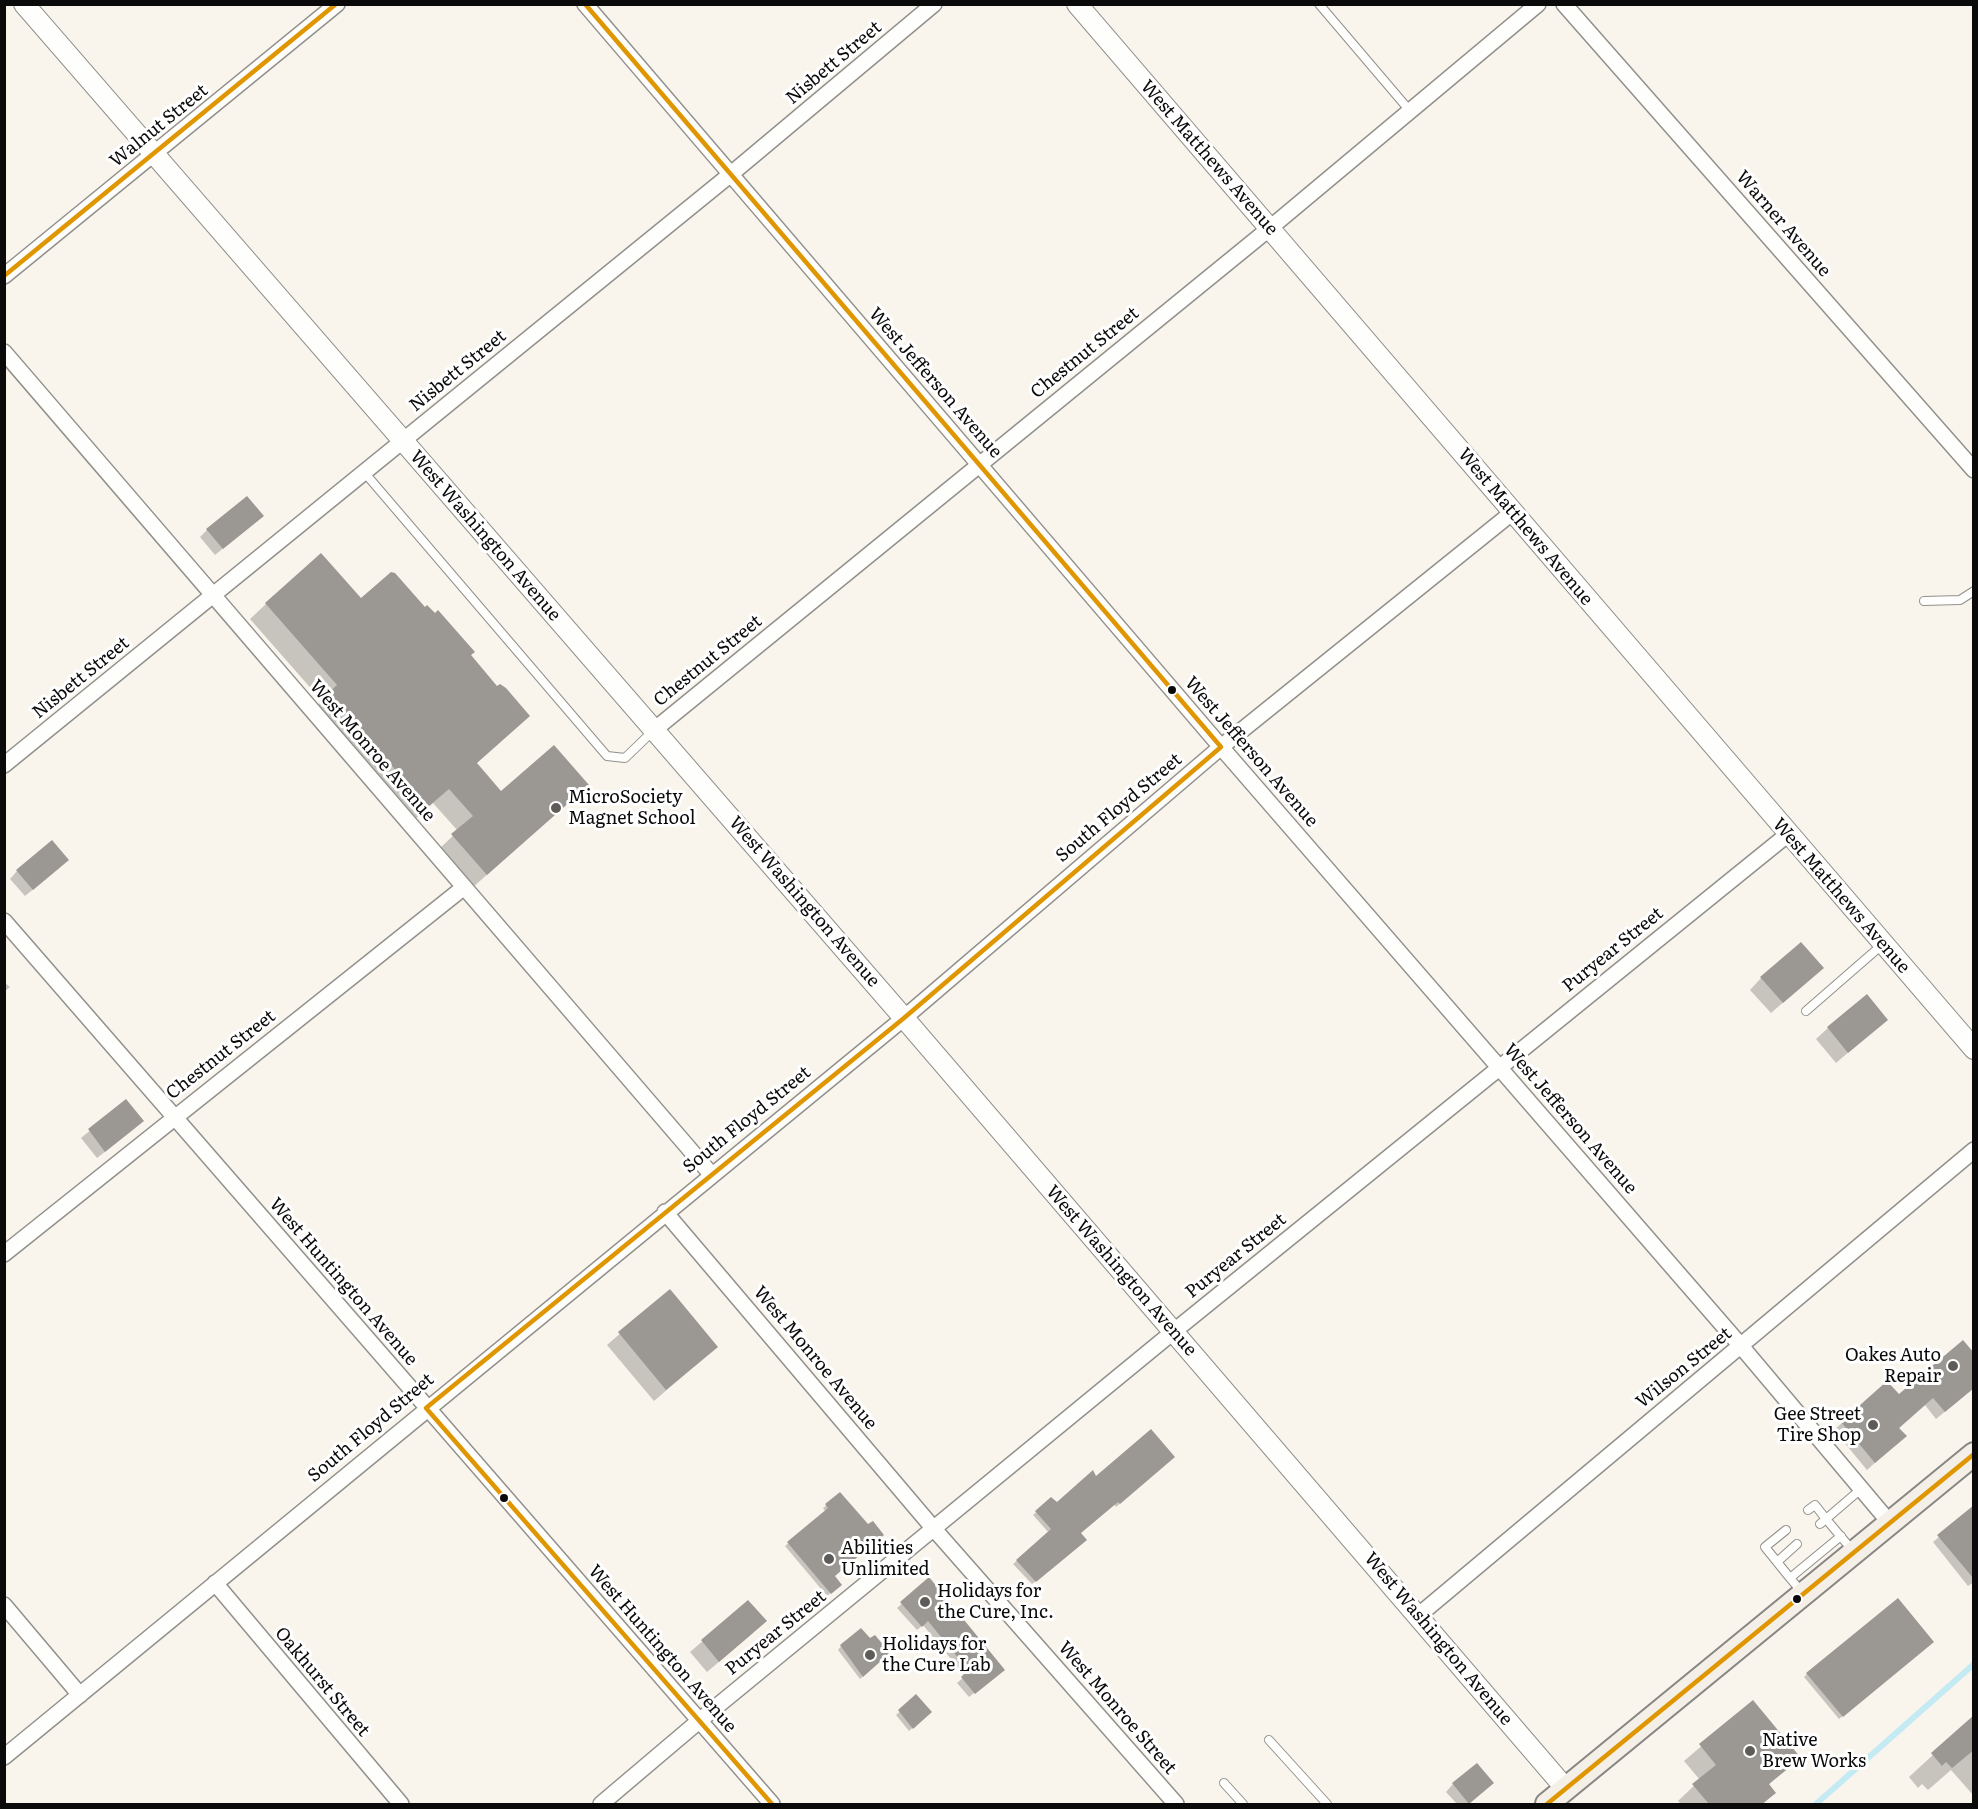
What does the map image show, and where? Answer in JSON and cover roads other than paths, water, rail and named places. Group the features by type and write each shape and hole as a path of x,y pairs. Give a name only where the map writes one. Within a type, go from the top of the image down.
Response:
{"main road":[{"path":"1547,1804 1573,1797 1797,1586 1848,1545 1890,1523 1974,1454"}],"street":[{"name":"West Washington Avenue","path":"24,4 904,1018 1573,1797"},
{"name":"Walnut Street","path":"4,276 155,155 337,4"},
{"name":"West Jefferson Avenue","path":"585,4 1221,747 1741,1346 1890,1523"},
{"name":"Nisbett Street","path":"4,765 731,174 934,4"},
{"name":"West Matthews Avenue","path":"1077,4 1787,835 1974,1049"},
{"name":"Chestnut Street","path":"654,730 1270,228 1538,4"},
{"name":"Warner Avenue","path":"1564,4 1974,470"},
{"name":"West Monroe Avenue","path":"4,352 711,1174"},
{"name":"South Floyd Street","path":"4,1757 426,1408 904,1018 1221,747 1513,512"},
{"name":"Puryear Street","path":"602,1804 699,1721 1173,1332 1787,835"},
{"name":"Chestnut Street","path":"4,1254 463,888"},
{"name":"West Huntington Avenue","path":"4,921 772,1804"},
{"name":"Wilson Street","path":"1419,1616 1588,1471 1974,1150"},
{"name":"West Monroe Avenue","path":"665,1212 934,1529"},
{"name":"West Monroe Street","path":"934,1529 1176,1804"},
{"name":"Oakhurst Street","path":"215,1584 401,1804"},
{"path":"4,1605 80,1695"}],"lane":[{"path":"1319,4 1410,111"},
{"path":"364,472 607,756 626,758 654,730"},
{"path":"1924,601 1960,600 1974,591"},
{"path":"1806,1011 1883,944"},
{"path":"1823,1521 1861,1489"},
{"path":"1808,1510 1815,1505 1823,1521 1848,1545"},
{"path":"1786,1530 1764,1547 1797,1586"},
{"path":"1777,1562 1797,1544"},
{"path":"1269,1740 1327,1804"},
{"path":"1224,1783 1243,1804"}],"waterway":[{"path":"1816,1804 1974,1664"}],"place":[{"name":"MicroSociety Magnet School","path":"556,808"},
{"name":"Oakes Auto Repair","path":"1953,1366"},
{"name":"Gee Street Tire Shop","path":"1873,1425"},
{"name":"Abilities Unlimited","path":"829,1559"},
{"name":"Holidays for the Cure, Inc.","path":"925,1602"},
{"name":"Holidays for the Cure Lab","path":"870,1655"},
{"name":"Native Brew Works","path":"1750,1751"}]}
